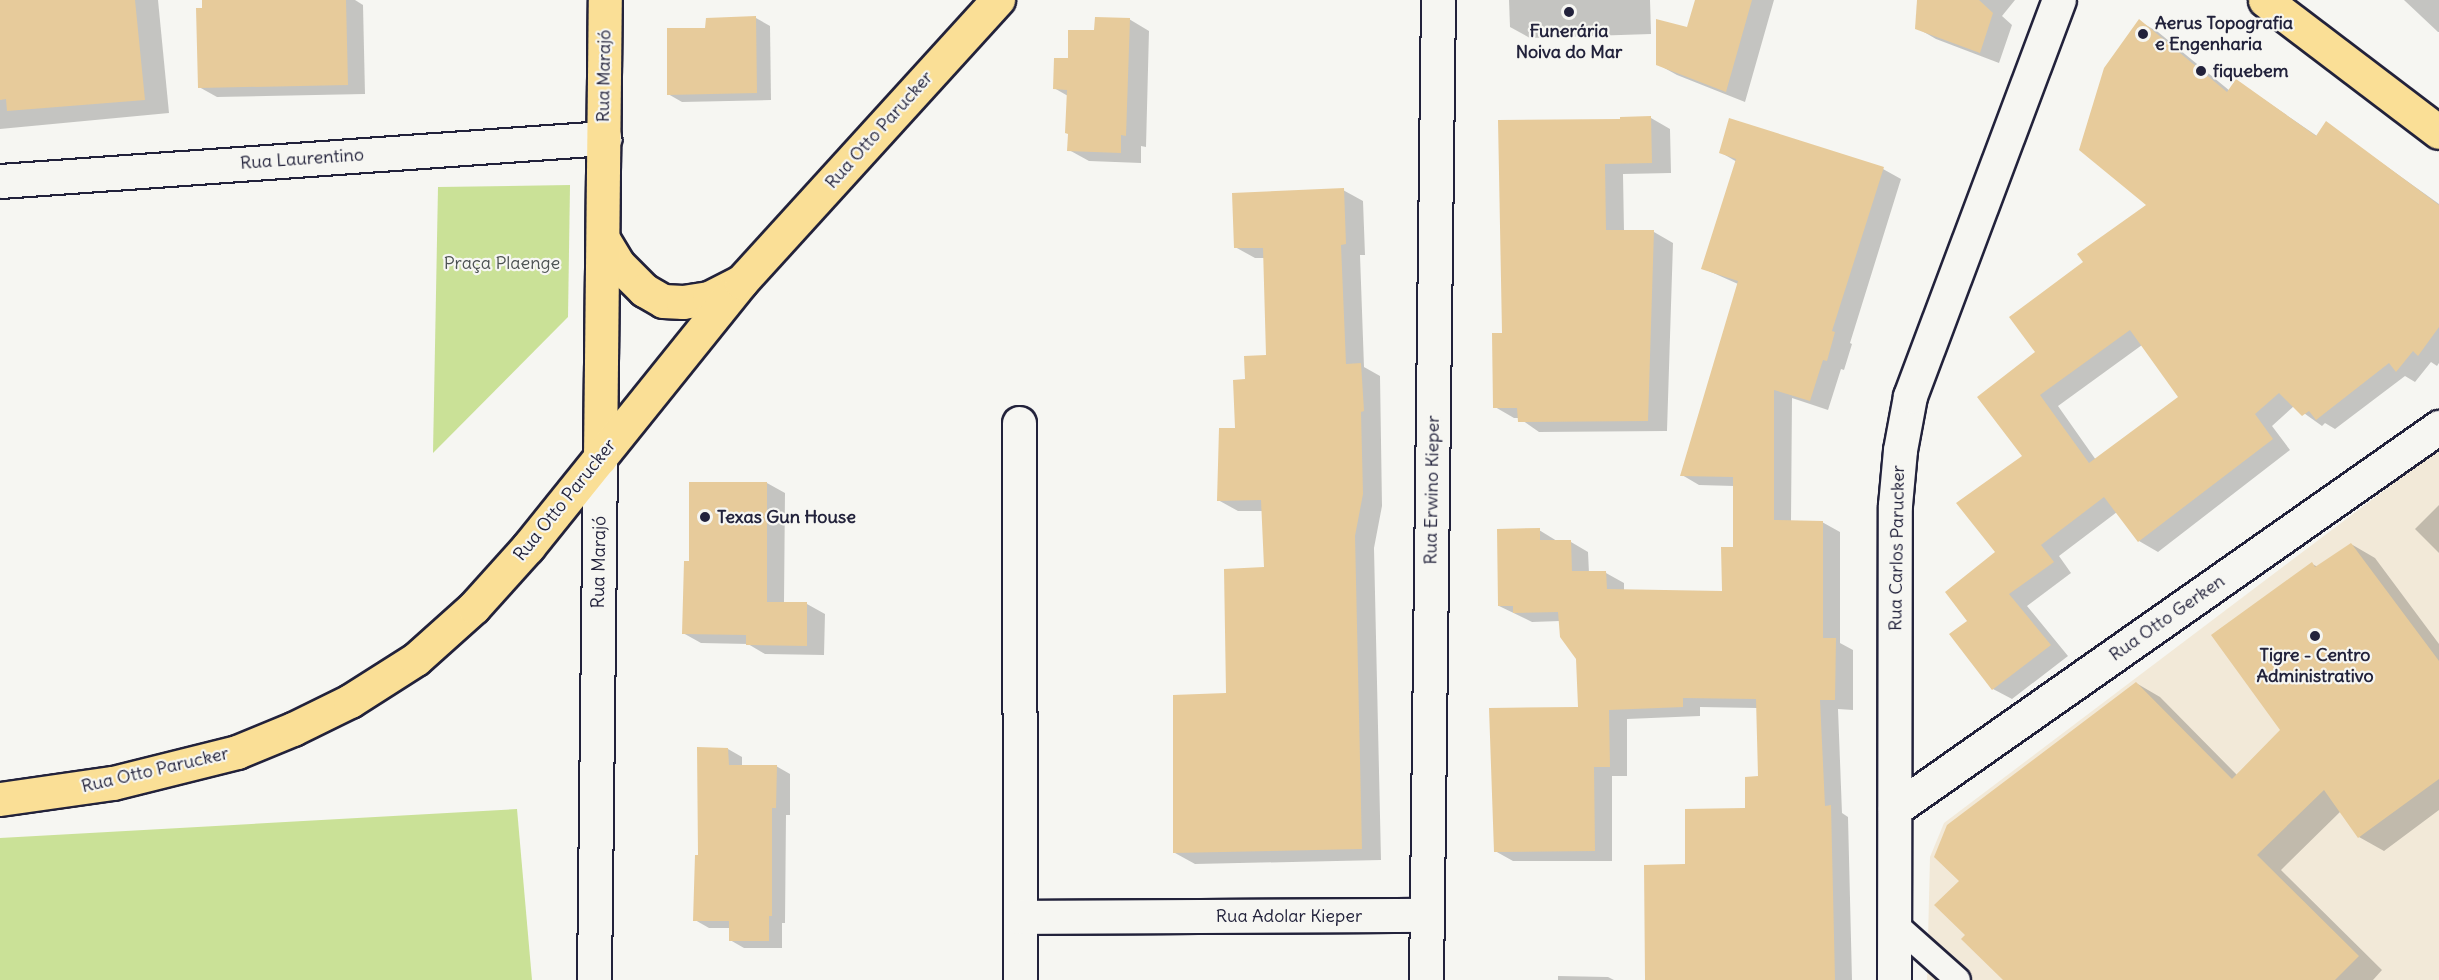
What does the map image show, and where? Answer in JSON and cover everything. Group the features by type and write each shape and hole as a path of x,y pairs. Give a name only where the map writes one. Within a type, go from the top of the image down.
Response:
{"main road":[{"name":"Rua Marajó","path":"600,458 605,0"},
{"name":"Rua Otto Parucker","path":"0,799 113,783 237,752 293,729 350,701 416,659 474,607 528,547 741,282 998,0"},
{"path":"2265,0 2439,132"},
{"path":"603,239 618,264 644,290 663,301 683,302 709,298 741,282"}],"street":[{"name":"Rua Erwino Kieper","path":"1426,980 1438,0"},
{"name":"Rua Carlos Parucker","path":"1894,980 1895,505 1900,450 1910,396 2059,0"},
{"name":"Rua Laurentino","path":"0,181 604,138"},
{"path":"1019,423 1020,980"},
{"name":"Rua Otto Gerken","path":"1895,809 2439,427"},
{"name":"Rua Marajó","path":"594,980 600,458"},
{"name":"Rua Adolar Kieper","path":"1020,917 1427,915"}],"lane":[{"path":"1895,924 1958,980"}],"shaded area":[{"name":"Tigre - Centro Administrativo","path":"2439,449 2439,980 1927,980 1930,857 1944,823"}],"green space":[{"name":"Praça Plaenge","path":"570,185 568,317 433,453 438,187"},
{"path":"517,809 532,980 0,980 0,838"}],"building":[{"path":"0,0 135,0 145,100 7,111 6,99 0,100"},
{"path":"202,0 346,0 348,85 198,88 196,8 202,8"},
{"path":"1695,0 1752,0 1726,92 1656,65 1656,19 1687,27"},
{"path":"1917,0 1979,0 1993,13 1980,53 1915,29"},
{"path":"756,16 757,93 667,95 667,28 705,28 706,18"},
{"path":"1095,17 1130,18 1126,136 1121,135 1121,153 1067,151 1068,134 1065,133 1067,90 1053,89 1054,58 1068,58 1068,30 1094,30"},
{"path":"2139,19 2227,92 2236,79 2316,136 2326,121 2439,205 2439,327 2418,356 2413,351 2396,372 2389,363 2316,420 2309,411 2302,416 2279,393 2255,414 2273,439 2138,542 2104,497 2041,545 2054,562 2009,594 2051,645 1992,690 1949,634 1967,621 1945,592 1995,552 1956,503 2022,456 1977,397 2035,352 2009,317 2083,262 2077,254 2146,205 2079,150 2104,68","holes":["2130,330 2178,397 2089,463 2040,395"]},
{"path":"1651,116 1652,163 1605,164 1606,230 1654,230 1648,421 1518,422 1517,408 1493,408 1492,333 1502,333 1498,120 1620,119 1620,117"},
{"path":"1729,118 1884,167 1832,331 1835,332 1827,361 1823,360 1810,401 1774,390 1774,520 1823,521 1823,638 1836,638 1835,700 1820,700 1825,806 1831,805 1835,980 1645,980 1644,865 1685,864 1685,809 1745,808 1745,777 1758,776 1756,699 1683,698 1683,707 1609,710 1610,767 1594,767 1595,851 1494,852 1489,708 1578,707 1576,659 1560,637 1558,612 1513,613 1513,606 1498,606 1497,529 1540,528 1540,540 1571,540 1572,571 1606,571 1607,589 1722,591 1721,547 1733,547 1733,477 1680,476 1738,281 1701,269 1736,159 1719,153"},
{"path":"1344,188 1346,244 1341,245 1346,364 1361,363 1364,411 1361,412 1363,494 1355,536 1362,849 1173,853 1173,695 1226,693 1224,569 1264,567 1261,500 1217,501 1219,428 1235,428 1233,380 1245,379 1244,356 1266,355 1263,248 1234,248 1232,193"},
{"path":"689,482 767,482 767,602 807,602 807,646 746,645 746,635 682,634 684,561 689,561"},
{"name":"Tigre - Centro Administrativo","path":"2351,543 2439,661 2439,779 2358,838 2324,790 2257,855 2359,956 2335,980 2003,980 1961,939 1965,935 1934,905 1959,881 1934,857 1947,825 2136,682 2232,779 2280,730 2211,635 2312,562 2315,567"},
{"path":"697,747 728,748 729,765 777,765 776,808 772,808 772,916 769,916 769,941 729,941 729,921 693,921 695,855 698,855"}],"place":[{"name":"Funerária Noiva do Mar","path":"1569,12"},
{"name":"Aerus Topografia e Engenharia","path":"2143,34"},
{"name":"fiquebem","path":"2201,71"},
{"name":"Texas Gun House","path":"705,517"},
{"name":"Tigre - Centro Administrativo","path":"2315,636"}]}
